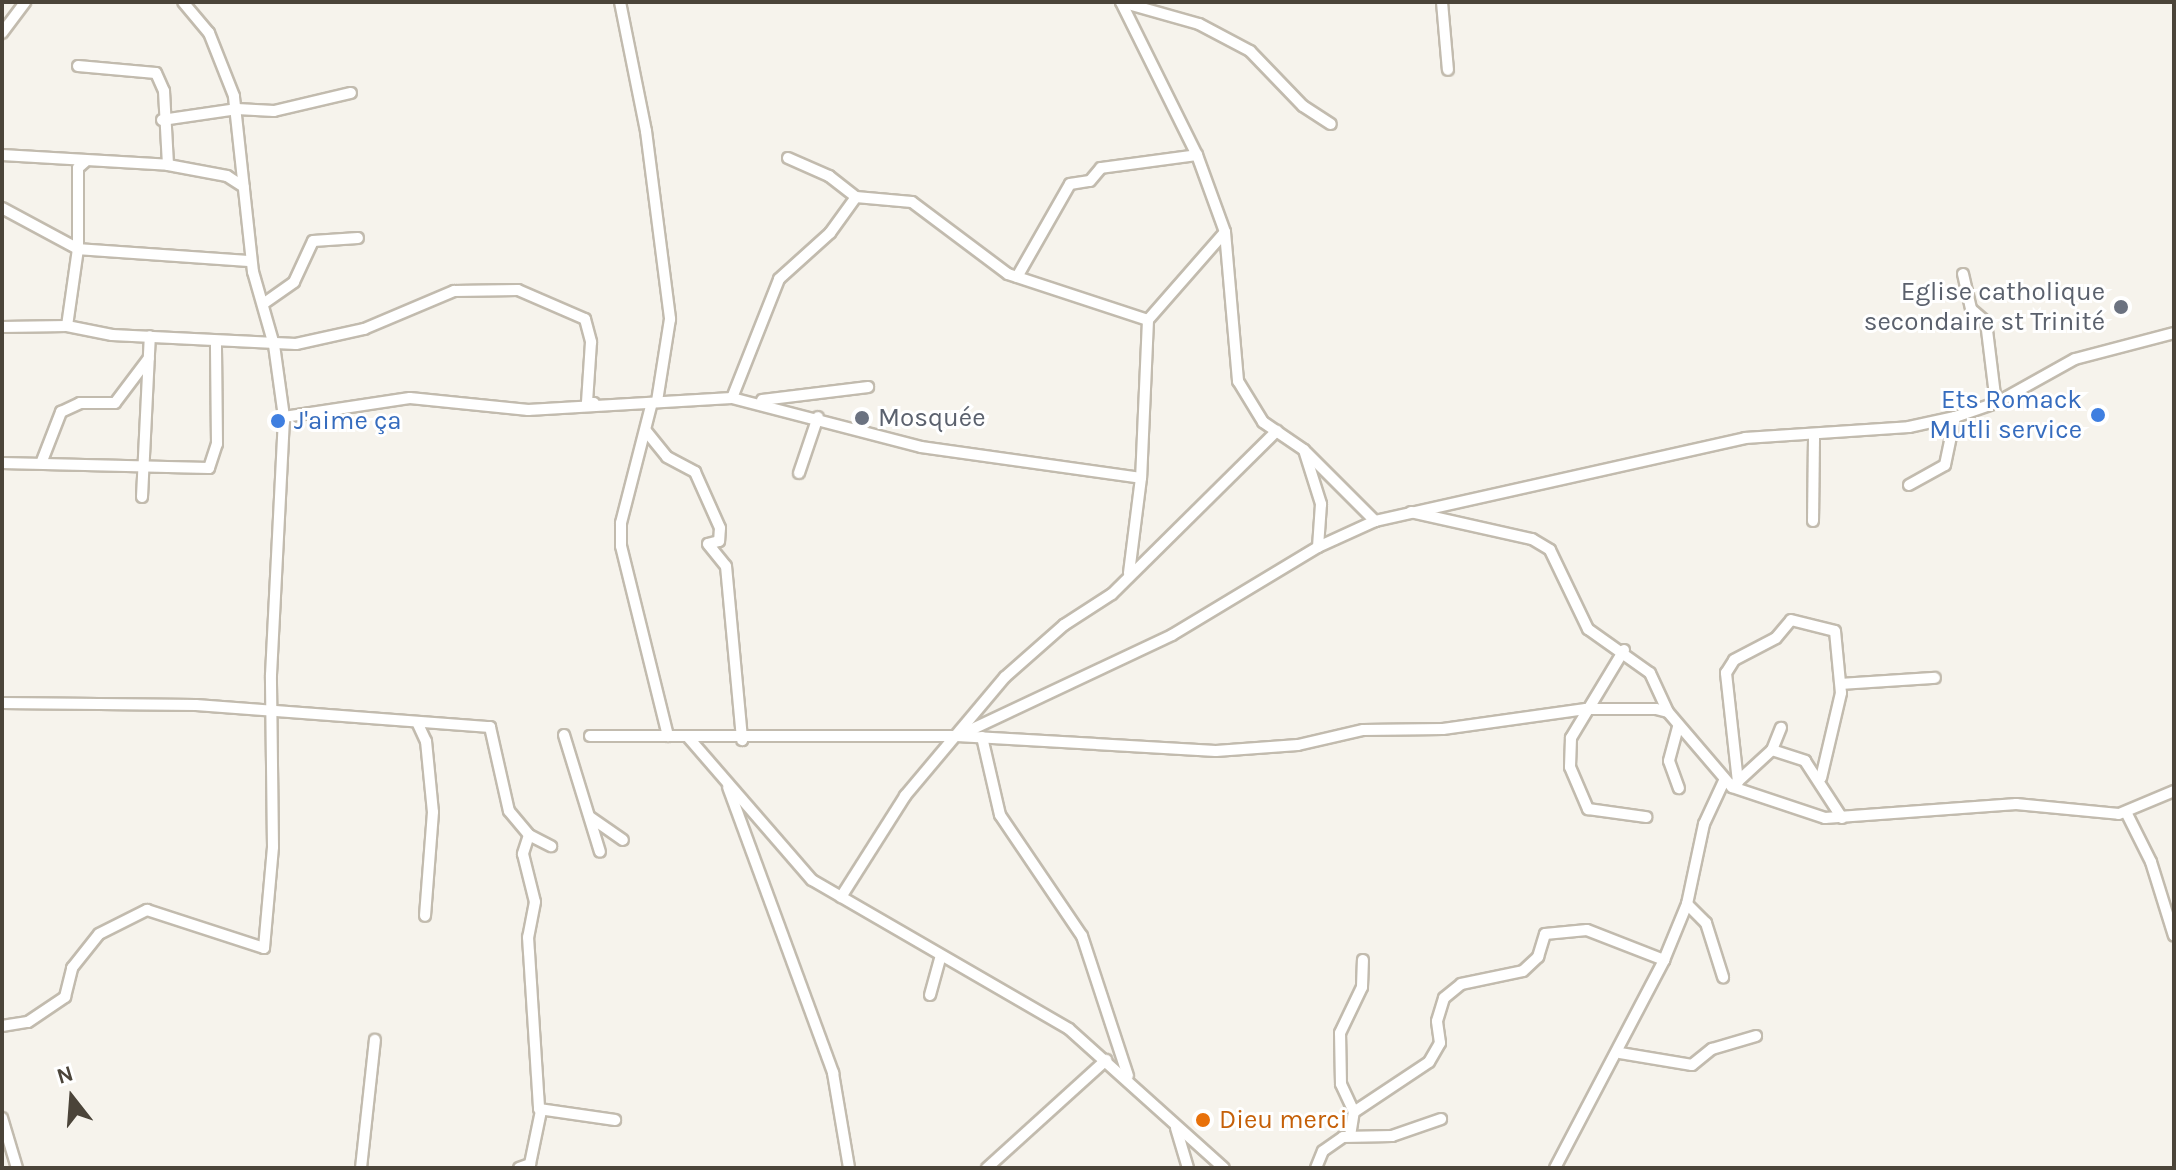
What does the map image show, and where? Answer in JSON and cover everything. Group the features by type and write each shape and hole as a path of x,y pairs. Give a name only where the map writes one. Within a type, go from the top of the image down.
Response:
{"street":[{"path":"2,33 25,2"},
{"path":"2,1026 28,1022 65,997 72,968 99,934 147,910 264,948 273,847 270,712 284,417 274,345 251,261 237,109 209,33 183,2"},
{"path":"620,2 669,305 668,357 621,523 621,546 668,736"},
{"path":"1121,2 1188,20 1250,51 1303,106 1331,124"},
{"path":"1121,2 1197,155 1225,232 1238,381 1263,422 1304,450 1375,521"},
{"path":"1442,2 1448,70"},
{"path":"78,66 156,73 164,91 162,120 168,165"},
{"path":"162,120 237,109 274,111 351,93"},
{"path":"2,155 168,165 227,176 244,187"},
{"path":"1017,277 1070,184 1090,181 1101,168 1197,155"},
{"path":"788,158 829,176 856,197 912,202 1017,277 1148,320"},
{"path":"67,326 78,249 78,168 85,162"},
{"path":"732,398 779,279 830,233 856,197"},
{"path":"2,208 78,249 251,261"},
{"path":"1129,573 1141,478 1148,320 1225,232"},
{"path":"263,304 294,282 313,241 358,238"},
{"path":"1963,274 1971,309 1986,322 1996,403"},
{"path":"2,327 67,326 274,345 364,329 454,291 518,290 585,319 591,342 587,403 732,398 756,401 921,447 1141,478"},
{"path":"957,736 1172,635 1318,547 1375,521 1745,438 1814,435 1955,417 1996,403 2075,359 2174,333"},
{"path":"142,497 150,336"},
{"path":"2,463 42,461 209,468 215,460 216,341"},
{"path":"42,461 61,412 80,403 115,403 149,358"},
{"path":"756,401 868,387"},
{"path":"284,417 399,398 528,410 609,402"},
{"path":"799,473 818,417"},
{"path":"1909,485 1945,465 1955,417"},
{"path":"646,431 667,457 695,472 720,528 719,541 708,544 726,566 742,740"},
{"path":"841,897 905,796 1005,677 1064,625 1112,594 1129,573 1277,431"},
{"path":"1813,521 1814,435"},
{"path":"1304,450 1321,504 1318,547"},
{"path":"1409,511 1539,542 1568,581 1588,629 1624,650 1650,673 1678,727 1731,783 1788,810 1842,818 2016,804 2126,812 2174,791"},
{"path":"1731,783 1726,673 1734,660 1776,638 1791,620 1835,631 1841,684 1832,749 1821,778"},
{"path":"1624,650 1586,709 1568,752 1588,809 1646,817"},
{"path":"1841,684 1935,678"},
{"path":"2,703 270,712 490,727 507,807 529,835 551,846"},
{"path":"590,736 742,740 957,736 1216,751 1586,709 1668,712"},
{"path":"417,722 426,741 433,812 425,916"},
{"path":"1678,727 1669,761 1679,788"},
{"path":"1555,1168 1620,1053 1664,960 1687,904 1704,824 1731,783 1772,750 1781,728"},
{"path":"564,735 581,804 590,817 600,852"},
{"path":"688,737 812,880 1069,1029 1128,1078 1224,1168"},
{"path":"982,737 1000,815 1082,936 1128,1078"},
{"path":"1772,750 1808,762 1821,778 1842,818"},
{"path":"727,784 833,1073 849,1168"},
{"path":"2126,812 2151,862 2174,936"},
{"path":"590,817 623,840"},
{"path":"519,1168 530,1164 535,1153 541,1111 528,937 535,902 523,854 529,835"},
{"path":"1687,904 1704,920 1723,977"},
{"path":"1354,1112 1429,1062 1440,1043 1437,1021 1444,998 1461,984 1523,971 1538,957 1545,934 1587,930 1664,960"},
{"path":"930,995 941,955"},
{"path":"1350,1136 1354,1112 1341,1084 1340,1033 1362,987 1363,960"},
{"path":"1620,1053 1692,1065 1712,1049 1756,1036"},
{"path":"361,1168 375,1040"},
{"path":"987,1168 1106,1060"},
{"path":"541,1111 615,1120"},
{"path":"2,1118 17,1168"},
{"path":"1316,1168 1323,1151 1350,1136 1392,1136 1441,1119"},
{"path":"1175,1124 1188,1168"}],"place":[{"name":"Eglise catholique secondaire st Trinité","path":"2121,307"},
{"name":"Ets Romack Mutli service","path":"2098,415"},
{"name":"Mosquée","path":"862,418"},
{"name":"J'aime ça","path":"278,421"},
{"name":"Dieu merci","path":"1203,1120"}]}
